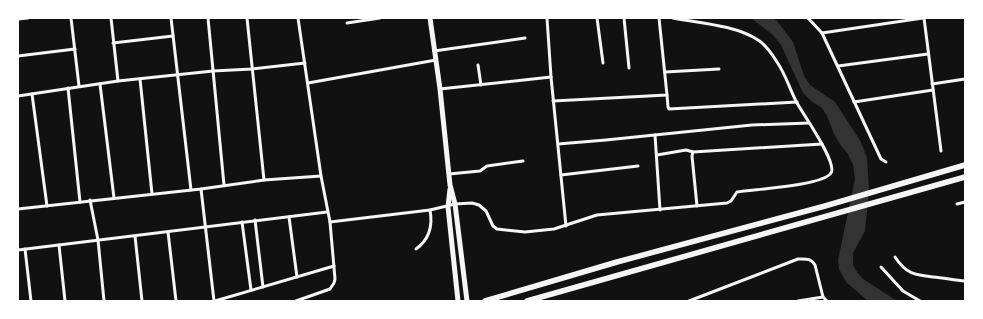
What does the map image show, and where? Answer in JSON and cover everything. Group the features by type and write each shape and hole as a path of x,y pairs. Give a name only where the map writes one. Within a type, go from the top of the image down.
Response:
{"highway":[{"path":"486,301 617,262 825,206 965,165"},
{"path":"527,301 965,178"}],"main road":[{"path":"430,18 440,89 450,185 455,204 467,301"},
{"path":"450,185 448,207 458,301"}],"street":[{"path":"18,19 28,18"},
{"path":"71,18 79,86"},
{"path":"111,18 118,81"},
{"path":"171,18 191,190"},
{"path":"208,18 224,185"},
{"path":"247,18 264,180"},
{"path":"296,301 332,287 335,279 330,222 321,176 298,18"},
{"path":"347,24 380,18"},
{"path":"547,18 553,101 566,226"},
{"path":"597,18 602,63"},
{"path":"624,18 629,68"},
{"path":"660,18 669,109 797,102"},
{"path":"330,222 430,210 448,207 455,204 472,203 479,205 486,211 493,226 498,229 525,232 554,229 598,215 726,203 731,201 737,192 802,184 822,179 831,173 832,169 822,144 797,102 780,68 763,43 746,34 731,29 673,18"},
{"path":"808,18 822,33 881,159 886,162"},
{"path":"822,33 923,18 941,151"},
{"path":"113,43 173,36"},
{"path":"434,51 525,38"},
{"path":"18,56 75,49"},
{"path":"838,66 928,54"},
{"path":"308,83 436,60"},
{"path":"18,96 140,78 305,63"},
{"path":"478,65 481,85"},
{"path":"665,72 719,69"},
{"path":"440,89 551,77"},
{"path":"140,78 152,194"},
{"path":"932,84 965,79"},
{"path":"100,84 114,198"},
{"path":"68,88 80,202"},
{"path":"854,102 932,90"},
{"path":"32,94 46,206"},
{"path":"553,101 667,95"},
{"path":"558,144 752,125 809,123"},
{"path":"655,135 660,210"},
{"path":"657,155 686,150 693,152 822,144"},
{"path":"693,152 692,156 697,206"},
{"path":"449,174 480,171 487,166 523,161"},
{"path":"561,175 638,166"},
{"path":"18,209 201,189 264,180 321,176"},
{"path":"201,189 214,301 334,266"},
{"path":"90,200 98,240 104,301"},
{"path":"957,204 965,202"},
{"path":"416,250 422,245 429,234 432,218 430,210"},
{"path":"18,250 327,212"},
{"path":"289,217 297,276"},
{"path":"255,220 263,286"},
{"path":"242,222 251,290"},
{"path":"168,232 176,301"},
{"path":"135,236 142,301"},
{"path":"59,245 65,301"},
{"path":"25,250 31,301"},
{"path":"895,257 900,265 916,275 965,281"},
{"path":"689,301 798,259 808,258 815,265 822,297 827,301"},
{"path":"881,267 903,291 920,301"},
{"path":"798,301 822,297"}],"shaded area":[{"path":"751,18 773,18 777,21 793,42 804,76 810,85 835,102 861,142 867,158 869,190 865,231 853,253 853,265 863,279 897,301 868,301 846,282 839,269 838,260 855,179 853,165 848,154 834,134 822,108 811,101 803,93 781,45 773,35"}]}
